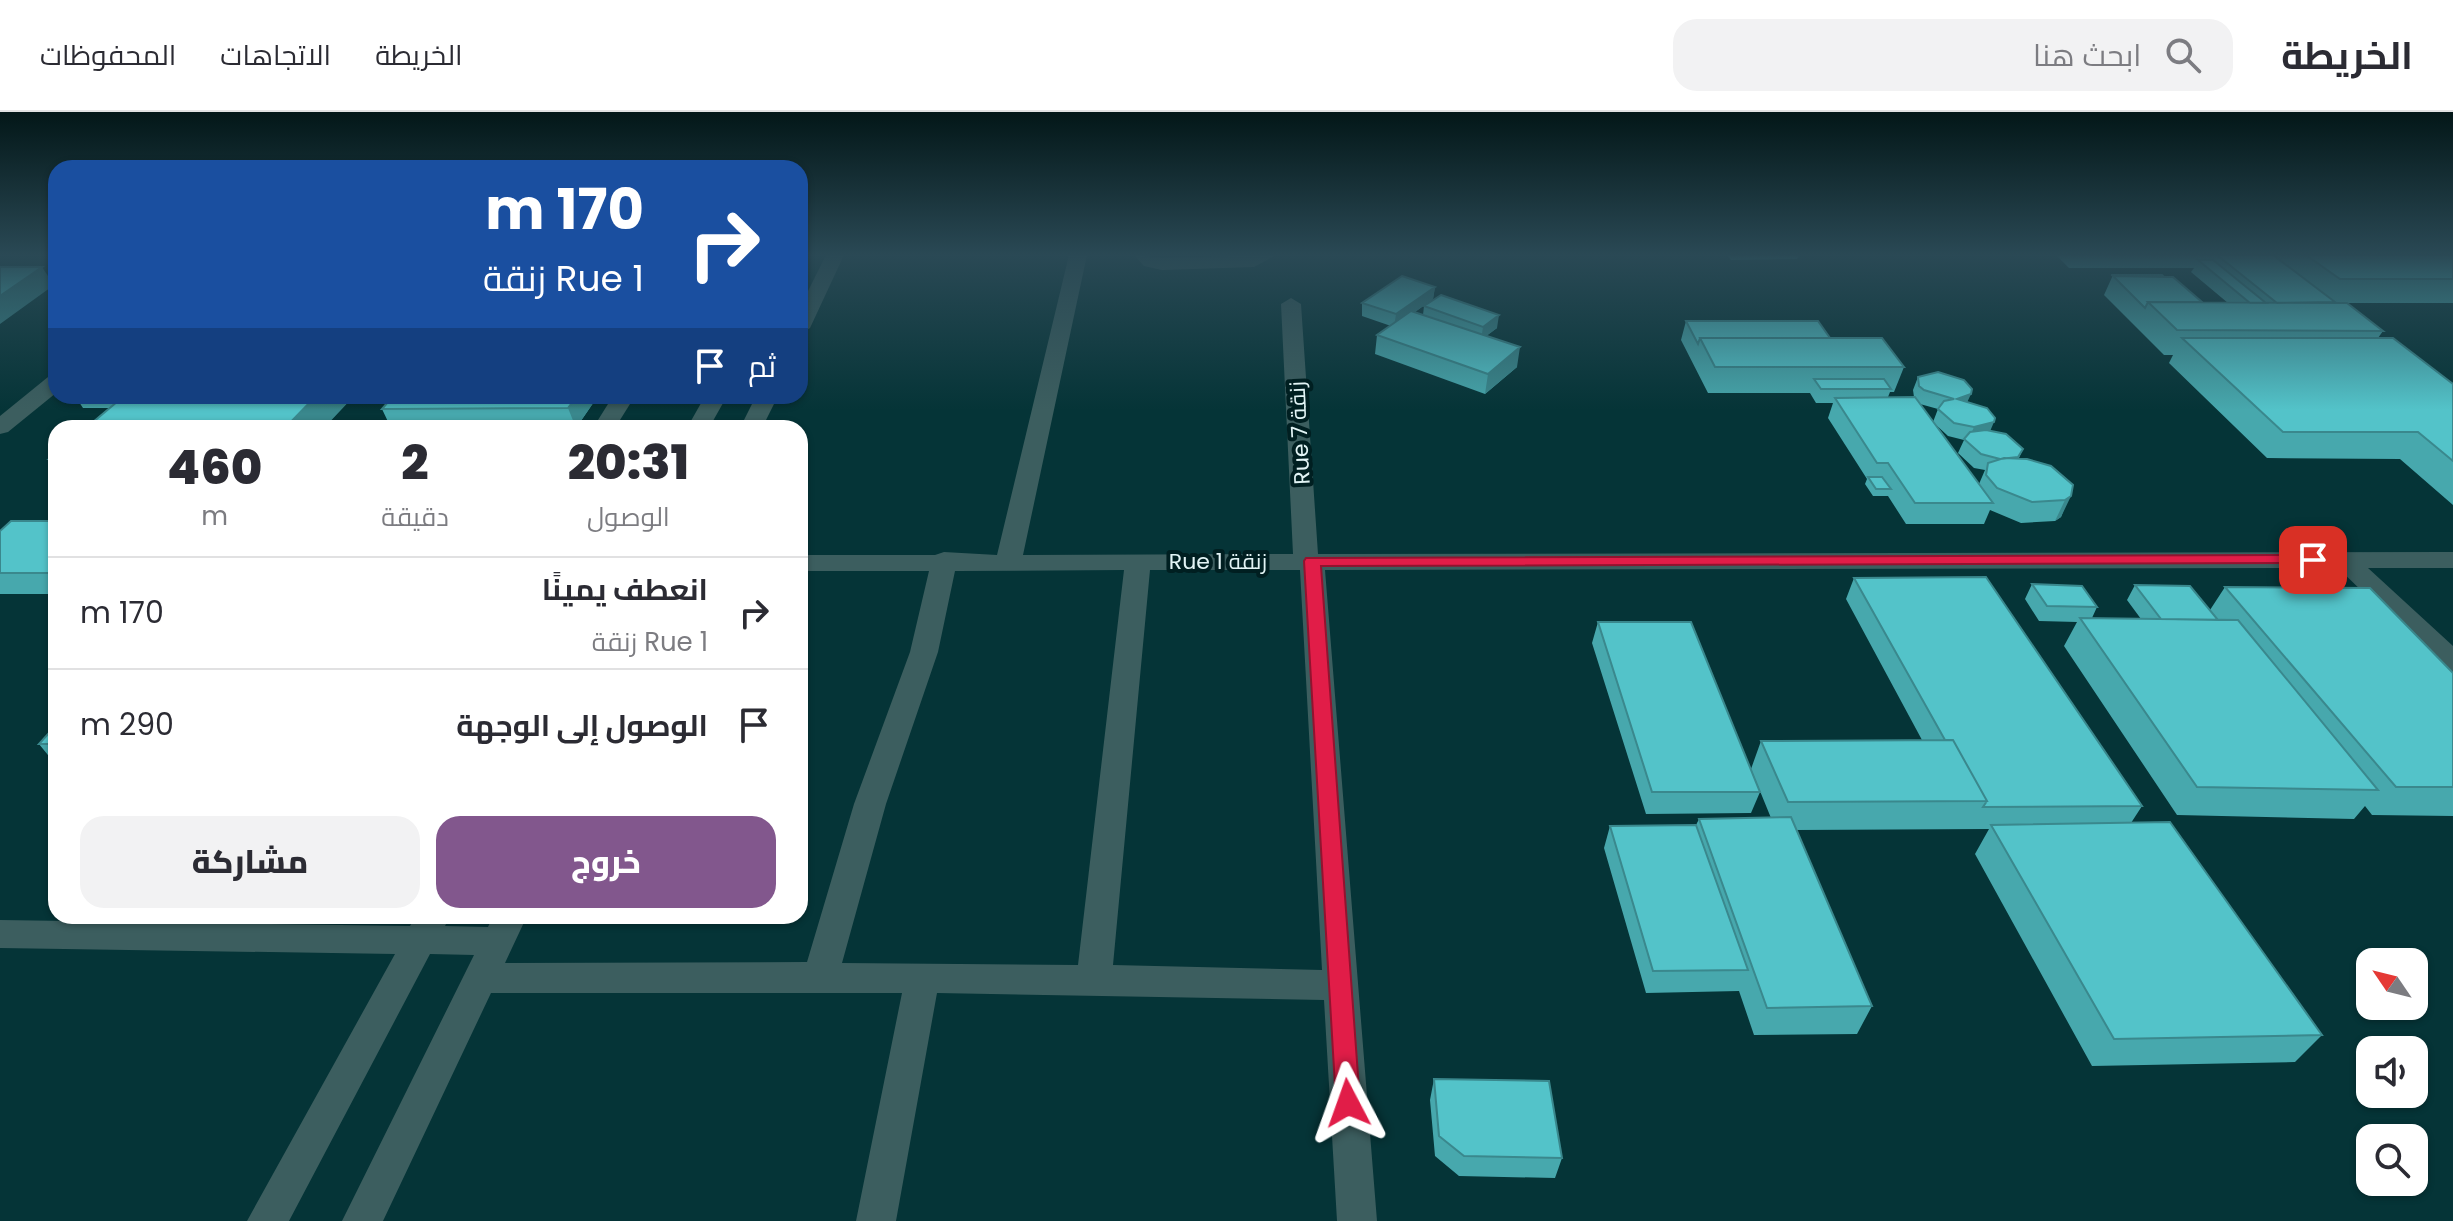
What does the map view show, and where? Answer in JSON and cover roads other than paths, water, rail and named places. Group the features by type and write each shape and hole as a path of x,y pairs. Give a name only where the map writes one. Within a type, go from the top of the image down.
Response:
{"street":[{"path":"1009,560 1066,307"},
{"name":"Rue 7 زنقة","path":"1291,307 1357,1221"},
{"path":"0,427 48,388"},
{"path":"821,976 870,804 924,652 944,560"},
{"name":"Rue 1 زنقة","path":"808,563 944,560 2453,560"},
{"path":"2344,560 2453,662"},
{"path":"1094,978 1138,561"},
{"path":"267,1221 427,928"},
{"path":"0,934 504,928 362,1221"},
{"path":"480,978 1094,978 1340,985"},
{"path":"876,1221 922,979"}]}
